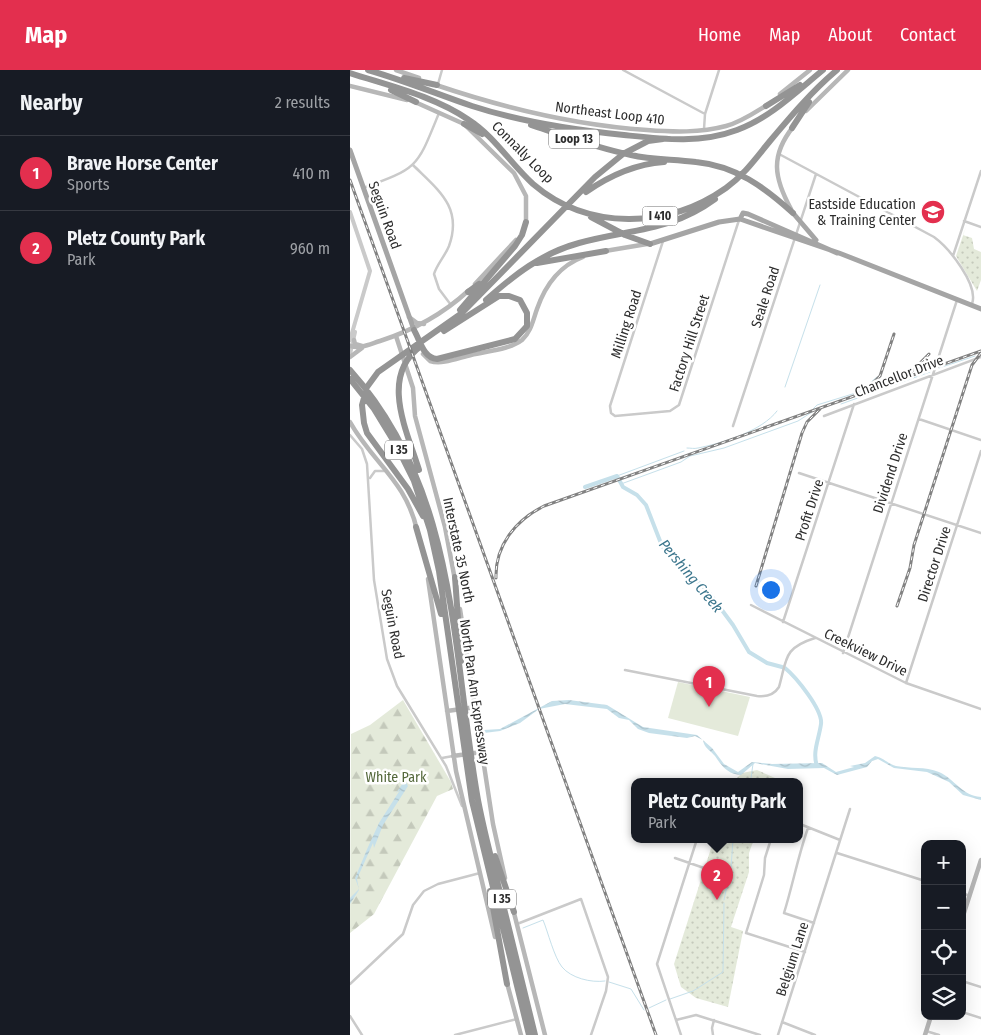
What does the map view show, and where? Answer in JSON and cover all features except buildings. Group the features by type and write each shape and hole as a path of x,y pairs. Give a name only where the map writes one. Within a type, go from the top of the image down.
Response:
{"highway":[{"path":"766,106 823,70"},
{"name":"Connally Loop","path":"372,71 472,106 548,125 663,139 703,138 737,130 775,109 823,70"},
{"name":"Connally Loop","path":"350,73 457,112 481,129 531,182 554,198 579,210 612,218 650,218 666,215 703,202 735,181 795,112 838,70"},
{"path":"372,71 437,85"},
{"path":"362,77 416,102"},
{"path":"792,128 829,77"},
{"name":"Loop 13","path":"472,106 607,150 633,156 710,164 736,172 763,187 793,213"},
{"path":"464,124 498,146"},
{"path":"421,484 399,400 400,374 409,357 478,298 595,177 630,149 648,141 663,139"},
{"path":"572,202 602,180 622,172 653,164 678,161"},
{"path":"468,315 524,268 549,254 578,243 678,221 704,207 735,181"},
{"path":"579,210 613,229 650,244"},
{"path":"440,329 470,294 505,259 519,240 526,222"},
{"path":"470,294 528,247"},
{"path":"524,268 554,259 606,251"},
{"path":"414,330 427,355 437,359 515,339 525,330 528,318 523,303 509,296 494,298 468,315 429,338 393,360 371,380 362,405 367,433 408,489 430,530"},
{"name":"North Pan Am Expressway","path":"350,373 391,425 421,484 441,550 463,695 461,707"},
{"name":"North Pan Am Expressway","path":"350,373 399,450 416,489 430,530 483,848 530,1035"},
{"path":"416,526 427,558 449,645"},
{"path":"454,577 463,695"},
{"name":"North Pan Am Expressway","path":"469,763 535,1035"},
{"path":"478,800 514,912"},
{"path":"483,848 507,984"}],"main road":[{"name":"Northeast Loop 410","path":"396,70 497,104 575,122 624,128 704,130 735,123 766,106 810,70"},
{"path":"793,213 779,184 777,168 779,153 792,128 824,91 848,70"},
{"path":"350,86 416,102 440,111 464,124 514,173 523,187 527,207 526,222 514,242 470,294 426,324 414,330 363,347 350,356"},
{"name":"Seguin Road","path":"350,150 414,330"},
{"name":"Loop 13","path":"793,213 820,244"},
{"name":"Loop 13","path":"650,244 719,222 740,219 820,244 838,254"},
{"name":"Loop 13","path":"796,237 981,309"},
{"path":"414,330 423,354 430,361 436,363 517,343 528,332 542,296 556,275 578,259 606,251 650,244"},
{"path":"409,317 417,323 426,324"},
{"name":"Interstate 35 North","path":"396,336 413,388 415,416 444,524 476,707 493,824 545,1035"},
{"path":"352,340 355,344 363,347"},
{"path":"351,347 363,347"},
{"path":"350,422 362,442 407,498 413,510 429,584 453,756 466,818 521,1035"},
{"path":"447,711 476,707"},
{"path":"453,756 482,752"},
{"path":"966,908 981,860"},
{"path":"926,1033 930,1020"}],"street":[{"path":"437,85 442,70"},
{"path":"623,70 704,114"},
{"path":"704,130 704,114 719,70"},
{"path":"364,188 401,174 413,165 423,152 440,111"},
{"path":"779,153 923,230 942,243 953,256 974,291 972,305"},
{"path":"413,165 442,194 450,207 451,237 434,274 439,289 452,305"},
{"path":"953,256 981,171"},
{"name":"Seale Road","path":"733,426 816,174"},
{"path":"350,212 370,271 352,340 350,356"},
{"name":"Factory Hill Street","path":"611,413 618,417 670,411 679,405 740,219"},
{"path":"964,221 981,227"},
{"name":"Milling Road","path":"611,413 610,406 663,241"},
{"name":"Dividend Drive","path":"843,653 957,300"},
{"name":"Chancellor Drive","path":"824,416 933,373 981,357"},
{"name":"Profit Drive","path":"783,622 854,404"},
{"path":"918,419 981,440"},
{"name":"Seguin Road","path":"350,435 365,455 370,480 373,574 386,652 397,686 442,758 466,818"},
{"name":"Director Drive","path":"906,683 981,451"},
{"path":"370,480 375,471 382,470 387,472"},
{"path":"799,473 981,533"},
{"path":"751,605 815,638"},
{"path":"758,616 761,610"},
{"name":"Creekview Drive","path":"625,670 757,696 766,696 776,691 779,687 788,653 801,642 815,638 906,683 981,709"},
{"path":"442,758 453,756"},
{"name":"Belgium Lane","path":"778,1035 850,809"},
{"path":"803,826 840,840"},
{"path":"803,842 808,828"},
{"path":"681,1035 657,964 696,843"},
{"path":"770,843 765,858 764,875 746,933 805,952"},
{"path":"803,843 796,861 794,881 784,913 814,923"},
{"path":"837,853 921,880"},
{"path":"675,858 704,868"},
{"path":"350,984 403,934 414,903 425,890 438,884 480,873"},
{"path":"966,895 970,896"},
{"path":"517,924 581,899 608,977 606,991 591,1035"},
{"path":"966,982 981,987"},
{"path":"966,1013 981,1018"},
{"path":"676,1020 696,1015 760,1035"},
{"path":"350,1016 362,1035"},
{"path":"455,1035 517,1019"},
{"path":"713,1035 714,1020"},
{"path":"782,1022 815,1035"},
{"path":"926,1033 939,1035"}],"green space":[{"path":"963,235 972,238 974,249 981,252 981,280 977,291 956,256"},
{"path":"678,682 750,697 738,736 668,718"},
{"name":"White Park","path":"403,700 451,782 453,789 437,796 374,914 350,933 351,734 370,725"},
{"path":"757,770 775,778 737,778 742,773"},
{"path":"713,843 753,843 749,853 749,872 731,927 743,931 728,1007 696,998 681,987 674,964"}],"water":[{"path":"569,700 607,705 643,727 697,735 702,740 695,736 687,738 649,733 638,729 629,720 619,718 607,709 565,704 539,709 520,723 500,731 484,733 484,730 500,729 552,701"},
{"path":"703,740 712,748 724,764 738,772 752,762 772,764 822,763 836,772 854,767 850,766 865,763 875,756 896,766 939,772 968,793 981,797 981,800 963,795 949,782 927,772 894,768 878,759 872,761 867,767 837,775 824,768 788,769 755,763 741,775 736,774 728,771 723,766 706,747"},
{"path":"405,780 408,786 383,825 374,848 373,843 357,879 359,888 355,878 368,847 379,823"},
{"path":"359,890 350,904 350,898"}],"waterway":[{"path":"785,387 820,285"},
{"path":"939,368 975,356"},
{"path":"841,404 930,372"},
{"path":"813,409 817,405 859,392 877,377"},
{"path":"687,448 708,446 741,435 762,425 777,411"},
{"path":"621,484 681,462 690,456 724,448 798,421 812,412"},
{"path":"617,476 684,451"},
{"name":"Pershing Creek","path":"585,487 617,476 623,487 637,495 646,505 662,546 675,562 707,590 733,625 749,652 767,663 782,667"},
{"name":"Pershing Creek","path":"785,668 808,694 818,711 821,724 816,751 817,766"},
{"path":"751,778 753,764"},
{"path":"724,900 731,868 733,843"},
{"path":"670,999 693,991 723,972 724,903"},
{"path":"523,928 543,920 556,957 566,971 582,979 605,981"},
{"path":"609,982 631,989 644,1010"},
{"path":"649,1008 666,1000"}],"railway":[{"path":"350,180 656,1035"},
{"path":"867,389 880,376 894,334"},
{"path":"496,578 499,555 503,544 516,526 544,506 981,351"},
{"path":"897,606 910,568 914,545 972,365 981,353"},
{"path":"910,373 929,354"},
{"path":"756,586 802,433 807,422 820,409"}],"place":[{"name":"Eastside Education & Training Center","path":"933,212"},
{"name":"Brave Horse Center","path":"709,707"},
{"name":"Pletz County Park","path":"717,900"}]}
